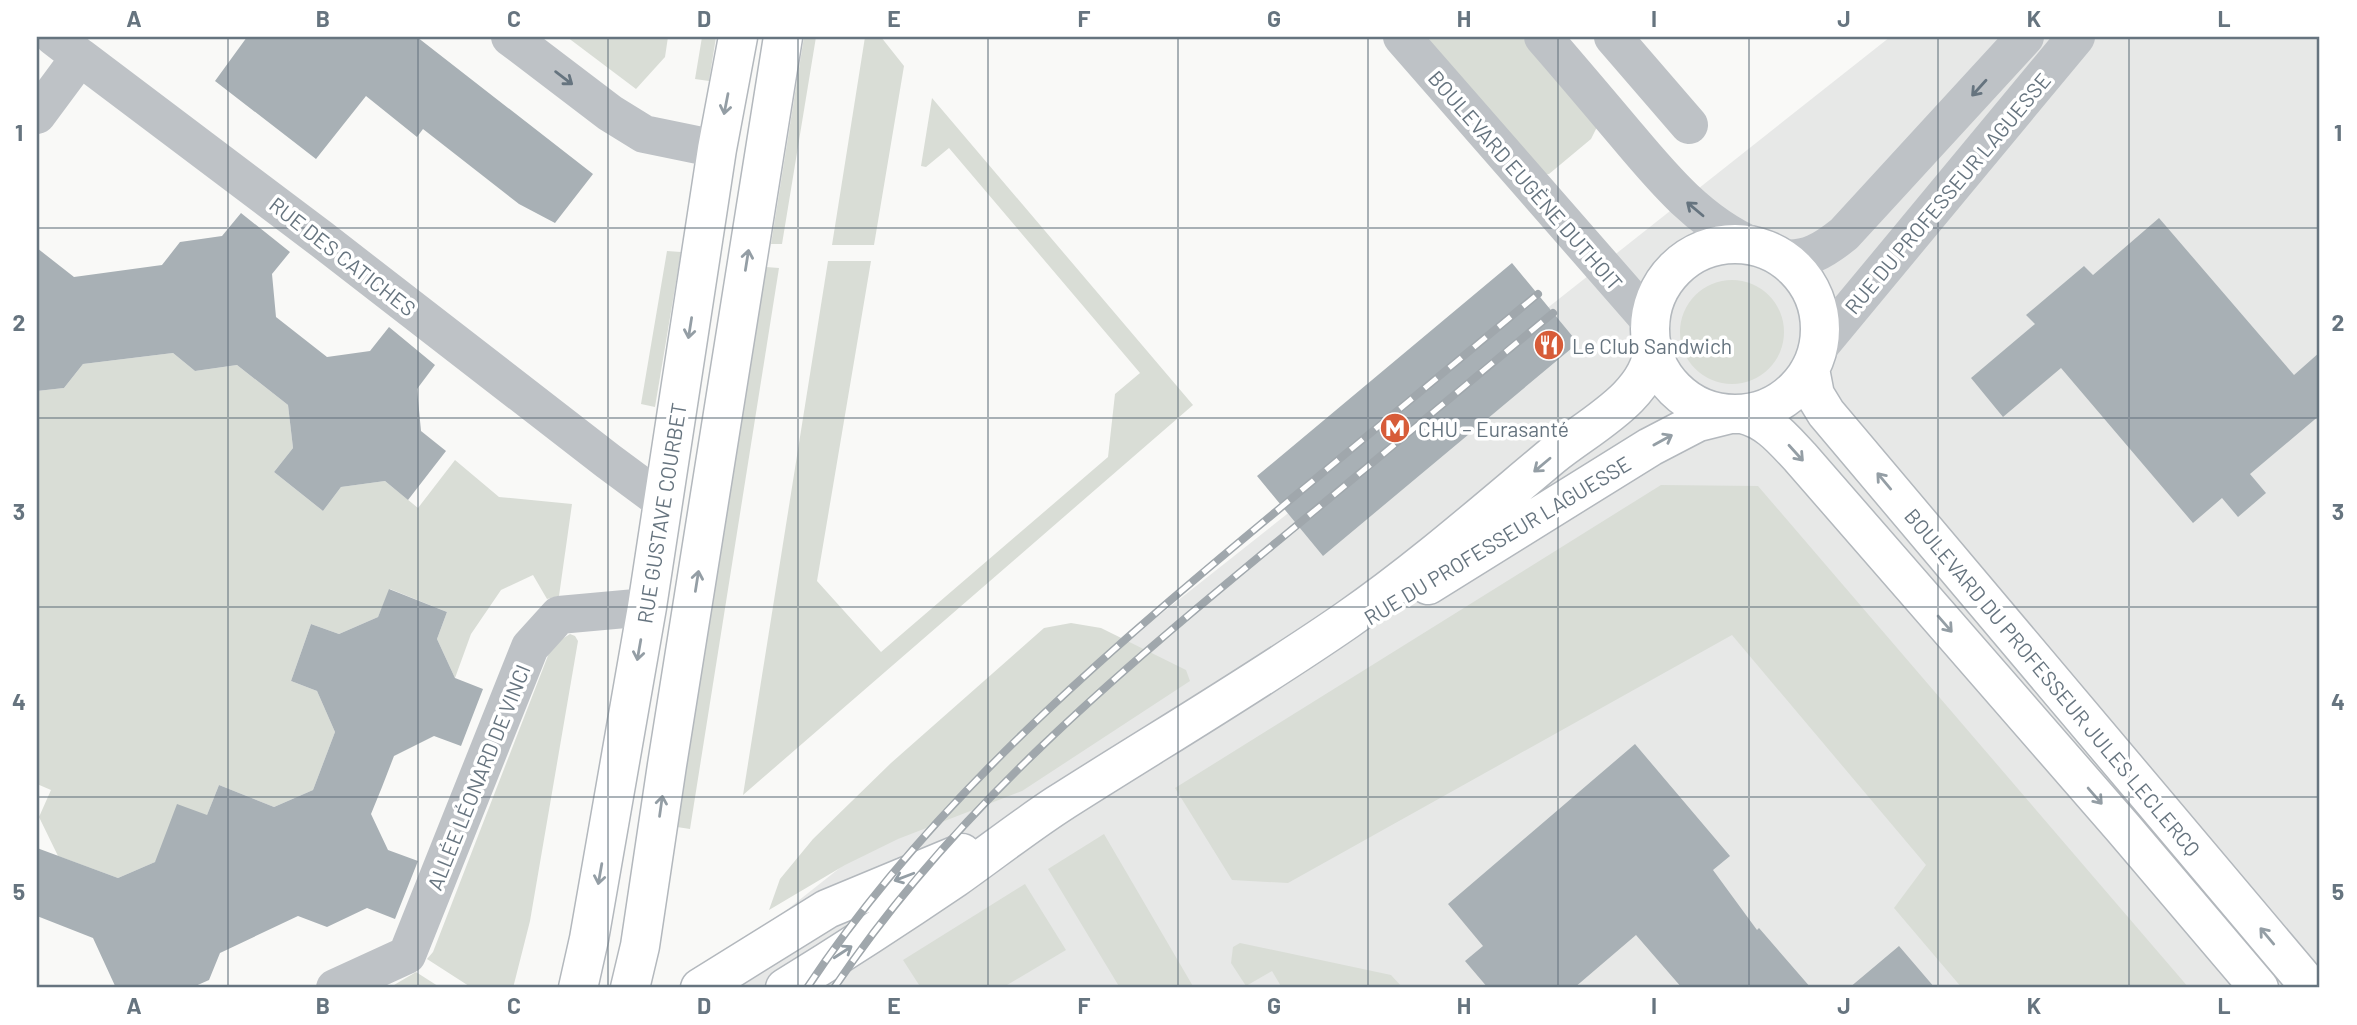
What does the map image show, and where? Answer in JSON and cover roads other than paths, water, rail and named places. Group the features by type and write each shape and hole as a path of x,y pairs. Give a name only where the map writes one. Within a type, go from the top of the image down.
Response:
{"street":[{"path":"510,37 610,113 645,134 717,149"},
{"name":"RUE GUSTAVE COURBET","path":"579,988 647,607 717,149 738,37"},
{"path":"630,988 640,946 783,37"},
{"name":"BOULEVARD EUGÈNE DUTHOIT","path":"1402,37 1652,335"},
{"path":"1543,37 1689,204 1720,229 1767,252 1799,272 1816,302 1820,325 1814,359 1796,389 1765,409 1736,414 1706,409 1685,397 1661,370 1652,335 1660,290 1680,265 1698,253 1730,244 1767,252"},
{"path":"1613,37 1689,125"},
{"name":"RUE DU PROFESSEUR LAGUESSE","path":"1767,252 1794,259 1818,253 1844,234 2025,37"},
{"name":"RUE DU PROFESSEUR LAGUESSE","path":"1814,359 2076,37"},
{"name":"RUE DES CATICHES","path":"37,115 67,47 662,501"},
{"name":"RUE DU PROFESSEUR LAGUESSE","path":"785,988 927,898 1054,807 1267,674 1421,565 1636,389 1652,360 1652,335"},
{"name":"BOULEVARD DU PROFESSEUR JULES LECLERCQ","path":"1814,359 1815,395 1826,413 2311,988"},
{"name":"RUE DU PROFESSEUR LAGUESSE","path":"1267,674 1430,584 1650,447 1698,422 1736,414"},
{"name":"BOULEVARD DU PROFESSEUR JULES LECLERCQ","path":"1736,414 1756,417 1767,424 1800,457 2259,988"},
{"name":"ALLÉE LÉONARD DE VINCI","path":"335,988 407,955 530,647 559,615 647,607"},
{"name":"RUE DU PROFESSEUR LAGUESSE","path":"699,988 827,909 938,864 1054,807"}],"railway":[{"path":"807,988 853,923 903,861 1011,745 1188,585 1538,294"},
{"path":"834,988 932,860 1042,746 1101,691 1222,587 1553,313"}],"place":[{"name":"Le Club Sandwich","path":"1549,345"},
{"name":"CHU – Eurasanté","path":"1395,428"}]}
